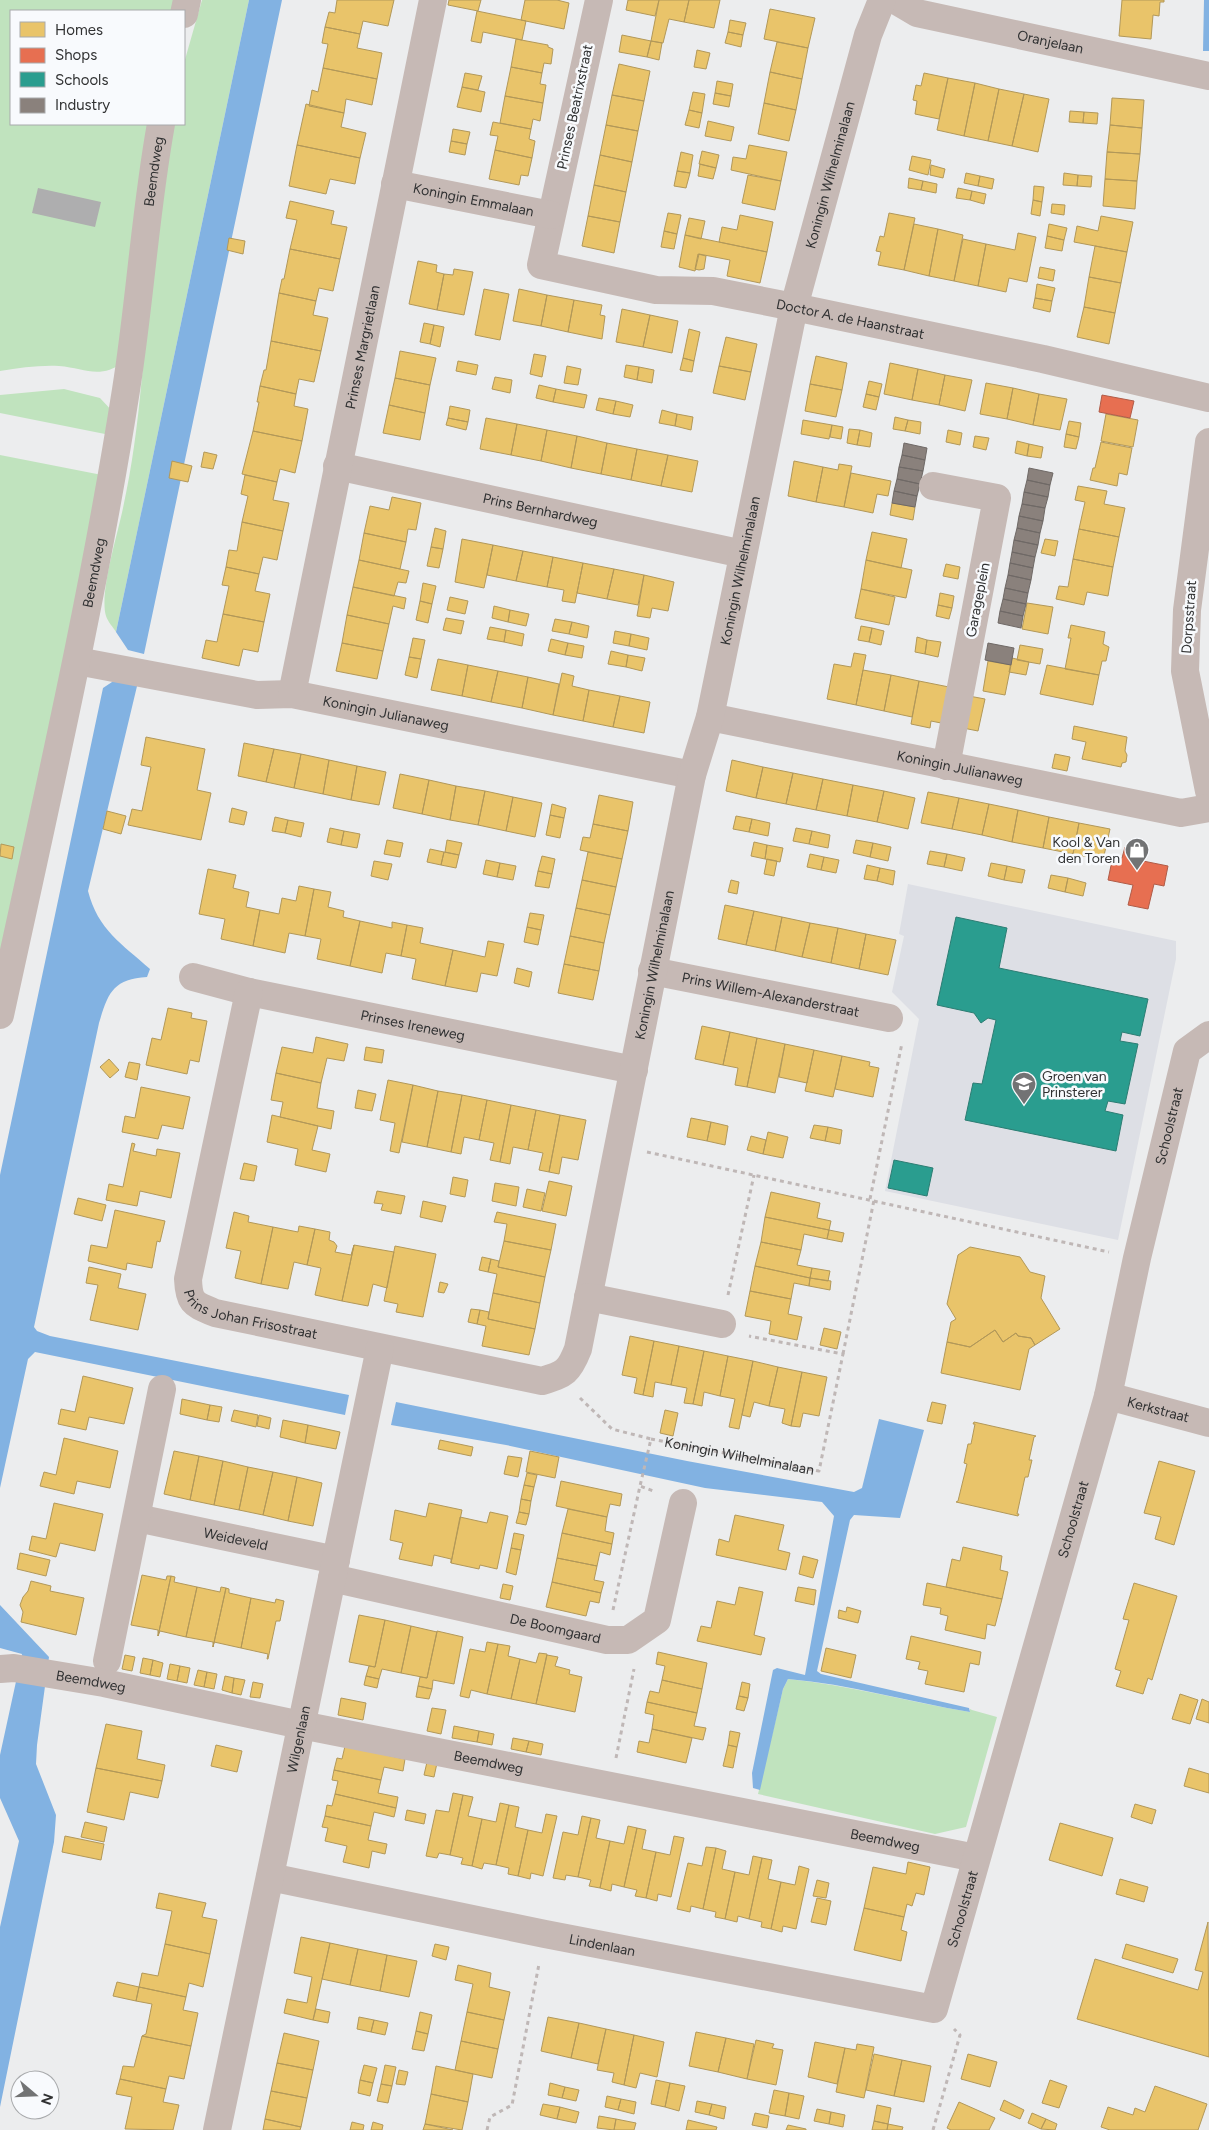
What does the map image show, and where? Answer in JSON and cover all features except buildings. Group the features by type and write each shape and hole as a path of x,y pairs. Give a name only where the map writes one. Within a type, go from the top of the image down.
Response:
{"street":[{"name":"Prinses Margrietlaan","path":"292,694 432,0"},
{"name":"Prinses Beatrixstraat","path":"551,215 599,0"},
{"name":"Koningin Wilhelminalaan","path":"558,1376 571,1366 578,1350 617,1145 634,1070 692,775 710,717 794,307 868,35 882,0"},
{"name":"Oranjelaan","path":"910,4 1209,76"},
{"name":"Beemdweg","path":"0,1015 77,661 126,388 160,125"},
{"name":"Koningin Emmalaan","path":"395,184 551,215"},
{"name":"Doctor A. de Haanstraat","path":"551,215 541,265 656,290 714,292 794,307 1043,359 1209,398"},
{"name":"Dorpsstraat","path":"1209,442 1187,610 1186,671 1209,791"},
{"name":"Prins Bernhardweg","path":"337,466 743,554"},
{"name":"Garageplein","path":"934,486 997,498 946,766"},
{"name":"Koningin Julianaweg","path":"77,661 257,695 292,694 692,775"},
{"name":"Koningin Julianaweg","path":"710,717 1181,813 1209,808"},
{"name":"Prins Willem-Alexanderstraat","path":"652,972 889,1018"},
{"name":"Prinses Ireneweg","path":"193,977 250,992 634,1070"},
{"name":"Prins Johan Frisostraat","path":"250,992 188,1279 189,1295 197,1306 215,1313 542,1381 558,1376"},
{"name":"Schoolstraat","path":"934,2009 1108,1396 1137,1258 1187,1051 1209,1035"},
{"path":"588,1297 722,1324"},
{"name":"Wilgenlaan","path":"217,2130 380,1348"},
{"path":"107,1660 162,1389"},
{"name":"Kerkstraat","path":"1108,1396 1209,1423"},
{"path":"617,1640 657,1620 683,1503"},
{"name":"Weideveld","path":"137,1518 334,1569"},
{"name":"De Boomgaard","path":"334,1569 617,1640"},
{"name":"Beemdweg","path":"7,1668 104,1683 301,1725 976,1858"},
{"name":"Lindenlaan","path":"270,1877 545,1934 934,2009"}],"path":[{"path":"754,1175 722,1330 843,1354 904,1032 889,1018"},
{"path":"617,1145 1137,1258"},
{"name":"Koningin Wilhelminalaan","path":"651,1439 819,1471 843,1354"},
{"path":"558,1376 612,1430 651,1439 640,1486 617,1640 637,1654 611,1786"},
{"path":"640,1486 683,1503"},
{"path":"487,2130 490,2117 512,2105 545,1934"},
{"path":"933,2130 960,2035 934,2009"}],"shaded area":[{"name":"Groen van Prinsterer","path":"908,884 1176,941 1176,959 1118,1240 885,1191 919,1019 892,992 904,936 899,934"}],"green space":[{"path":"0,0 183,0 180,10 10,10 10,125 153,125 124,362 99,372 59,366 0,371"},
{"path":"202,0 249,0 116,632 106,616 105,593 132,460 162,172 171,125 185,125 185,60"},
{"path":"64,389 100,398 114,413 110,435 0,413 0,395"},
{"path":"0,455 102,475 0,975"},
{"path":"788,1679 834,1685 970,1712 970,1709 997,1717 966,1827 935,1834 758,1794 783,1689"}],"water":[{"path":"249,0 282,0 144,654 128,650 116,632"},
{"path":"1204,0 1209,0 1209,51 1203,51"},
{"path":"124,679 138,682 88,891 98,916 112,935 150,969 147,977 126,981 114,989 102,1012 34,1327 37,1331 50,1336 349,1395 345,1415 35,1352 28,1359 0,1488 0,1175 103,688 112,682"},
{"path":"396,1402 687,1461 854,1492 862,1488 879,1419 924,1430 900,1518 854,1515 850,1520 817,1671 821,1674 969,1708 970,1712 834,1685 788,1679 783,1689 760,1790 753,1788 752,1773 773,1670 777,1668 805,1675 834,1516 822,1502 705,1488 506,1445 391,1425"},
{"path":"0,1605 49,1657 36,1764 56,1815 54,1842 0,2107 0,1927 19,1841 0,1798 0,1755 22,1654 0,1648"}],"place":[{"name":"Kool & Van den Toren","path":"1137,871"},
{"name":"Groen van Prinsterer","path":"1024,1105"}]}
